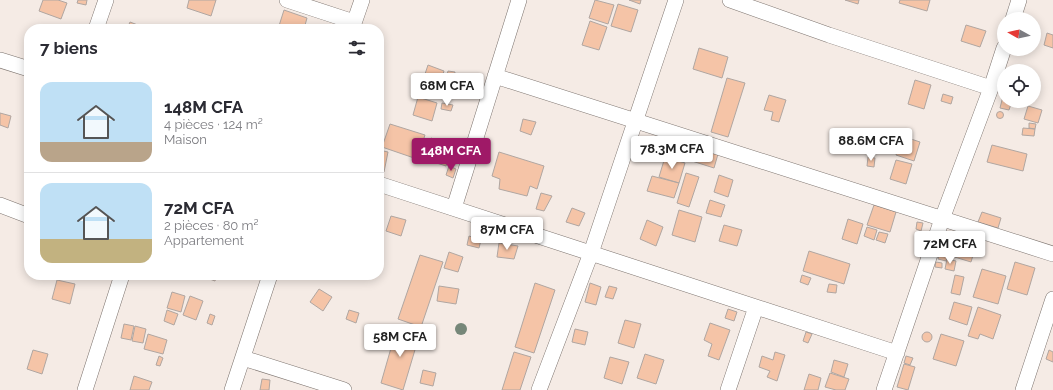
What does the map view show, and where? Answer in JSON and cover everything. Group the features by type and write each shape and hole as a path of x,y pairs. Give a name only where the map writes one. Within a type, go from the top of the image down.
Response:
{"street":[{"path":"98,24 106,0"},
{"path":"287,0 348,24"},
{"path":"354,24 362,0"},
{"path":"454,208 519,0"},
{"path":"539,390 591,253 676,0"},
{"path":"730,0 829,35 991,88"},
{"path":"1015,12 1019,0"},
{"path":"884,390 942,219 1001,56"},
{"path":"0,60 24,67"},
{"path":"495,76 1053,254"},
{"path":"384,186 897,353"},
{"path":"0,205 24,214"},
{"path":"85,390 120,280"},
{"path":"232,390 268,280"},
{"path":"1024,390 1053,299"},
{"path":"728,390 756,307"},
{"path":"243,358 344,390"}],"building":[{"path":"43,0 58,0 67,3 61,19 39,11"},
{"path":"78,0 87,0 86,5 77,3"},
{"path":"189,0 216,0 211,16 187,8"},
{"path":"595,0 614,5 608,24 589,18"},
{"path":"629,0 641,0 640,4"},
{"path":"845,0 859,0 858,4"},
{"path":"900,0 930,0 927,11 899,3"},
{"path":"618,4 638,10 631,32 611,26"},
{"path":"284,10 307,18 305,24 280,24"},
{"path":"590,21 607,27 599,50 582,45"},
{"path":"966,25 986,31 980,47 961,41"},
{"path":"1047,33 1053,35 1053,48 1044,45"},
{"path":"699,48 728,57 722,78 693,69"},
{"path":"428,65 444,71 435,97 419,92"},
{"path":"448,71 455,72 452,88 444,86"},
{"path":"727,78 745,83 728,137 711,132"},
{"path":"915,80 931,85 924,109 908,104"},
{"path":"943,94 953,97 951,104 941,101"},
{"path":"769,95 786,100 779,122 771,120 773,112 764,110"},
{"path":"418,97 437,103 432,121 413,115"},
{"path":"442,103 453,105 451,111 441,109"},
{"path":"1027,108 1042,110 1038,123 1024,119"},
{"path":"1000,111 1004,115 1000,119 996,115"},
{"path":"0,113 11,116 8,128 0,125"},
{"path":"523,119 536,122 531,135 520,131"},
{"path":"1029,123 1036,124 1035,129 1029,128"},
{"path":"390,124 425,135 417,159 384,148 384,141"},
{"path":"1023,128 1035,129 1034,136 1022,135"},
{"path":"879,129 898,135 892,152 874,146"},
{"path":"902,136 920,142 914,161 896,155"},
{"path":"431,138 452,145 446,166 424,159"},
{"path":"992,145 1027,154 1023,171 987,162"},
{"path":"696,147 718,154 714,168 692,161"},
{"path":"384,151 388,152 384,172"},
{"path":"499,152 544,166 537,189 530,186 527,196 499,189 500,179 492,176"},
{"path":"665,157 685,163 679,183 659,177"},
{"path":"868,157 875,158 874,167 867,166"},
{"path":"896,160 912,164 906,184 890,179"},
{"path":"449,166 456,169 453,178 446,175"},
{"path":"686,173 699,177 689,207 677,203"},
{"path":"719,175 733,180 728,197 714,192"},
{"path":"652,176 679,183 674,198 647,191"},
{"path":"541,193 552,196 544,211 536,209"},
{"path":"710,200 725,205 721,217 706,213"},
{"path":"874,205 896,212 890,232 867,225"},
{"path":"572,208 585,213 579,226 566,222"},
{"path":"679,210 702,217 695,242 672,235"},
{"path":"982,212 1001,218 998,228 978,222"},
{"path":"391,216 406,220 401,236 386,231"},
{"path":"848,219 863,224 857,244 842,239"},
{"path":"647,220 663,227 656,246 640,239"},
{"path":"917,222 923,223 921,231 916,229"},
{"path":"724,225 742,230 737,246 719,241"},
{"path":"867,227 877,230 874,240 864,236"},
{"path":"879,232 888,234 885,243 876,240"},
{"path":"946,232 977,242 971,262 948,255 946,261 938,259"},
{"path":"469,236 481,240 479,248 467,245"},
{"path":"499,243 518,246 514,259 497,257"},
{"path":"809,251 850,264 844,284 803,271"},
{"path":"449,252 463,257 458,272 444,268"},
{"path":"420,255 443,262 421,327 398,319"},
{"path":"947,259 956,261 954,271 945,269"},
{"path":"936,262 942,263 942,268 935,267"},
{"path":"1015,262 1035,268 1027,295 1007,289"},
{"path":"982,269 1006,276 998,304 973,297"},
{"path":"802,275 811,278 808,285 800,282"},
{"path":"955,275 964,277 960,295 951,293"},
{"path":"57,280 75,284 70,304 52,299"},
{"path":"535,283 555,290 534,353 515,347"},
{"path":"590,283 601,287 596,305 585,302"},
{"path":"829,284 837,285 836,293 827,292"},
{"path":"439,286 459,289 456,304 437,301"},
{"path":"609,286 617,288 613,299 605,297"},
{"path":"319,289 332,297 323,311 310,302"},
{"path":"172,292 185,296 181,312 167,308"},
{"path":"190,296 203,301 196,320 183,315"},
{"path":"954,302 972,307 967,325 949,319"},
{"path":"978,307 1001,315 993,339 980,334 978,339 968,336"},
{"path":"728,309 737,312 734,321 725,318"},
{"path":"167,310 178,314 174,325 164,321"},
{"path":"349,310 359,313 356,323 346,319"},
{"path":"210,314 215,316 212,325 207,323"},
{"path":"625,320 641,324 634,348 618,343"},
{"path":"710,323 730,330 719,360 708,356 712,344 704,340"},
{"path":"124,324 134,326 131,340 121,338"},
{"path":"135,326 146,329 143,343 132,341"},
{"path":"397,327 420,333 403,390 381,383"},
{"path":"575,329 588,332 585,345 572,342"},
{"path":"806,332 812,334 808,343 803,341"},
{"path":"925,332 929,332 931,333 931,341 925,342 922,339 922,335"},
{"path":"148,334 167,340 163,354 144,349"},
{"path":"941,334 964,341 956,366 933,359"},
{"path":"33,350 48,354 42,374 27,369"},
{"path":"1049,350 1053,352 1053,362 1046,359"},
{"path":"514,352 531,357 520,390 502,390"},
{"path":"775,352 785,355 777,381 767,377 770,371 759,367 762,356 773,360"},
{"path":"645,354 664,360 656,384 637,378"},
{"path":"159,356 163,358 160,366 156,365"},
{"path":"906,356 913,358 910,365 904,363"},
{"path":"610,357 629,362 622,384 604,378"},
{"path":"834,360 848,364 844,377 831,372"},
{"path":"904,364 915,367 908,390 897,387"},
{"path":"423,370 436,373 433,386 420,383"},
{"path":"830,373 849,379 845,390 836,390 825,387"},
{"path":"809,374 821,378 818,390 804,390"},
{"path":"134,376 152,382 149,390 130,390"},
{"path":"262,379 270,380 269,390 260,390"}]}
